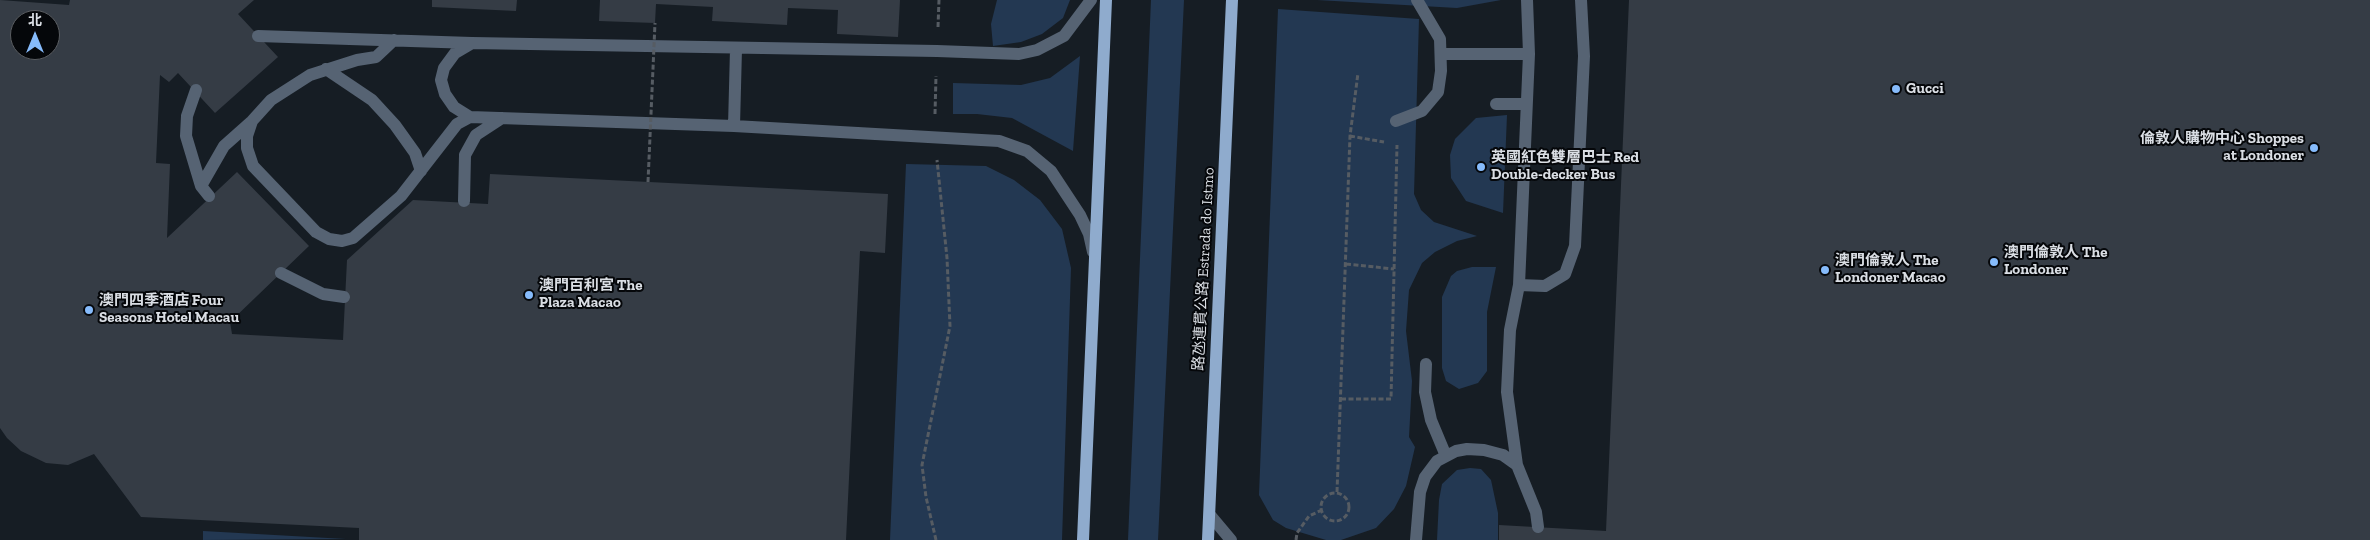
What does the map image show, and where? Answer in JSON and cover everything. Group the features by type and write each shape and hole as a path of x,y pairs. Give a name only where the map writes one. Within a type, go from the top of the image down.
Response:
{"main road":[{"path":"1083,540 1106,0"},
{"name":"路氹連貫公路 Estrada do Istmo","path":"1208,540 1232,0"}],"lane":[{"path":"258,36 472,43 1019,54 1038,50 1064,36 1091,0"},
{"path":"1396,121 1422,111 1438,92 1442,54 1440,39 1418,0"},
{"path":"1528,0 1529,54 1519,285 1510,330 1507,392 1517,465 1536,512 1538,527"},
{"path":"1519,285 1545,286 1565,274 1575,246 1584,56 1581,0"},
{"path":"201,186 224,146 252,121 271,100 310,74 357,60 376,57 394,40"},
{"path":"470,117 454,107 445,94 441,80 444,68 454,53 472,43"},
{"path":"734,126 736,49"},
{"path":"1442,54 1529,54"},
{"path":"326,70 372,100 395,125 415,153 420,170"},
{"path":"196,90 187,116 186,136 201,186 209,196"},
{"path":"1496,104 1526,104"},
{"path":"252,121 247,136 247,148 253,166 316,232 330,239 342,241 353,238 401,196 457,124 470,117 734,126 999,141 1027,152 1051,170 1067,193 1089,234 1095,259"},
{"path":"464,202 465,155 476,135 502,118"},
{"path":"281,273 323,294 344,298"},
{"path":"1426,364 1425,392 1431,420 1446,456"},
{"path":"1415,537 1420,492 1425,477 1437,461 1456,451 1467,449 1484,450 1503,455 1517,465"},
{"path":"1210,515 1231,540"}],"path":[{"path":"648,182 655,23"},
{"path":"1337,492 1350,136 1358,73"},
{"path":"1341,399 1391,399 1397,144 1350,136"},
{"path":"934,137 948,258 950,326 922,465 926,498 936,540"},
{"path":"1346,264 1394,269"},
{"path":"1337,492 1347,498 1350,509 1345,519 1334,522 1324,516 1320,505 1326,495 1337,492"},
{"path":"1296,540 1297,533 1309,516 1322,510"}],"shaded area":[{"path":"997,0 1070,0 1063,18 1042,34 1021,42 993,46 991,24"},
{"path":"1151,0 1184,0 1158,540 1128,540"},
{"path":"1317,0 1501,0 1457,8"},
{"path":"1278,9 1419,19 1414,194 1421,210 1434,222 1477,236 1457,241 1435,252 1422,263 1409,290 1406,331 1412,381 1409,437 1415,447 1406,486 1394,509 1376,528 1341,540 1326,540 1286,528 1273,520 1259,495"},
{"path":"1080,56 1073,151 1012,118 977,114 953,114 953,83 1021,85 1050,78"},
{"path":"1507,115 1503,213 1466,201 1451,178 1450,155 1455,139 1476,118"},
{"path":"906,164 986,166 1014,180 1040,200 1062,229 1071,268 1062,540 890,540"},
{"path":"1472,267 1496,267 1487,312 1487,371 1478,383 1459,389 1446,381 1442,368 1442,297 1451,276 1457,271"},
{"path":"1481,469 1491,480 1498,513 1498,540 1437,540 1439,500 1442,484 1457,470"},
{"path":"203,531 346,539 203,540"}],"building":[{"path":"0,0 69,5 70,0 254,0 238,14 278,57 215,113 178,73 169,82 160,75 156,163 170,164 167,238 237,172 309,246 230,322 232,334 343,340 347,260 413,200 488,204 490,174 888,194 885,253 860,251 846,540 359,540 359,528 141,517 94,454 68,465 46,463 21,451 7,438 0,428"},
{"path":"432,0 517,0 516,11 432,7"},
{"path":"600,0 900,0 898,37 837,34 838,10 788,8 787,25 712,21 713,7 656,4 655,23 599,21"},
{"name":"澳門倫敦人 The Londoner Macao","path":"1629,0 2370,0 2370,540 1499,540 1499,525 1606,531"}],"place":[{"name":"Gucci","path":"1896,89"},
{"name":"倫敦人購物中心 Shoppes at Londoner","path":"2314,148"},
{"name":"英國紅色雙層巴士 Red Double-decker Bus","path":"1481,167"},
{"name":"澳門倫敦人 The Londoner","path":"1994,262"},
{"name":"澳門倫敦人 The Londoner Macao","path":"1825,270"},
{"name":"澳門百利宮 The Plaza Macao","path":"529,295"},
{"name":"澳門四季酒店 Four Seasons Hotel Macau","path":"89,310"}]}
